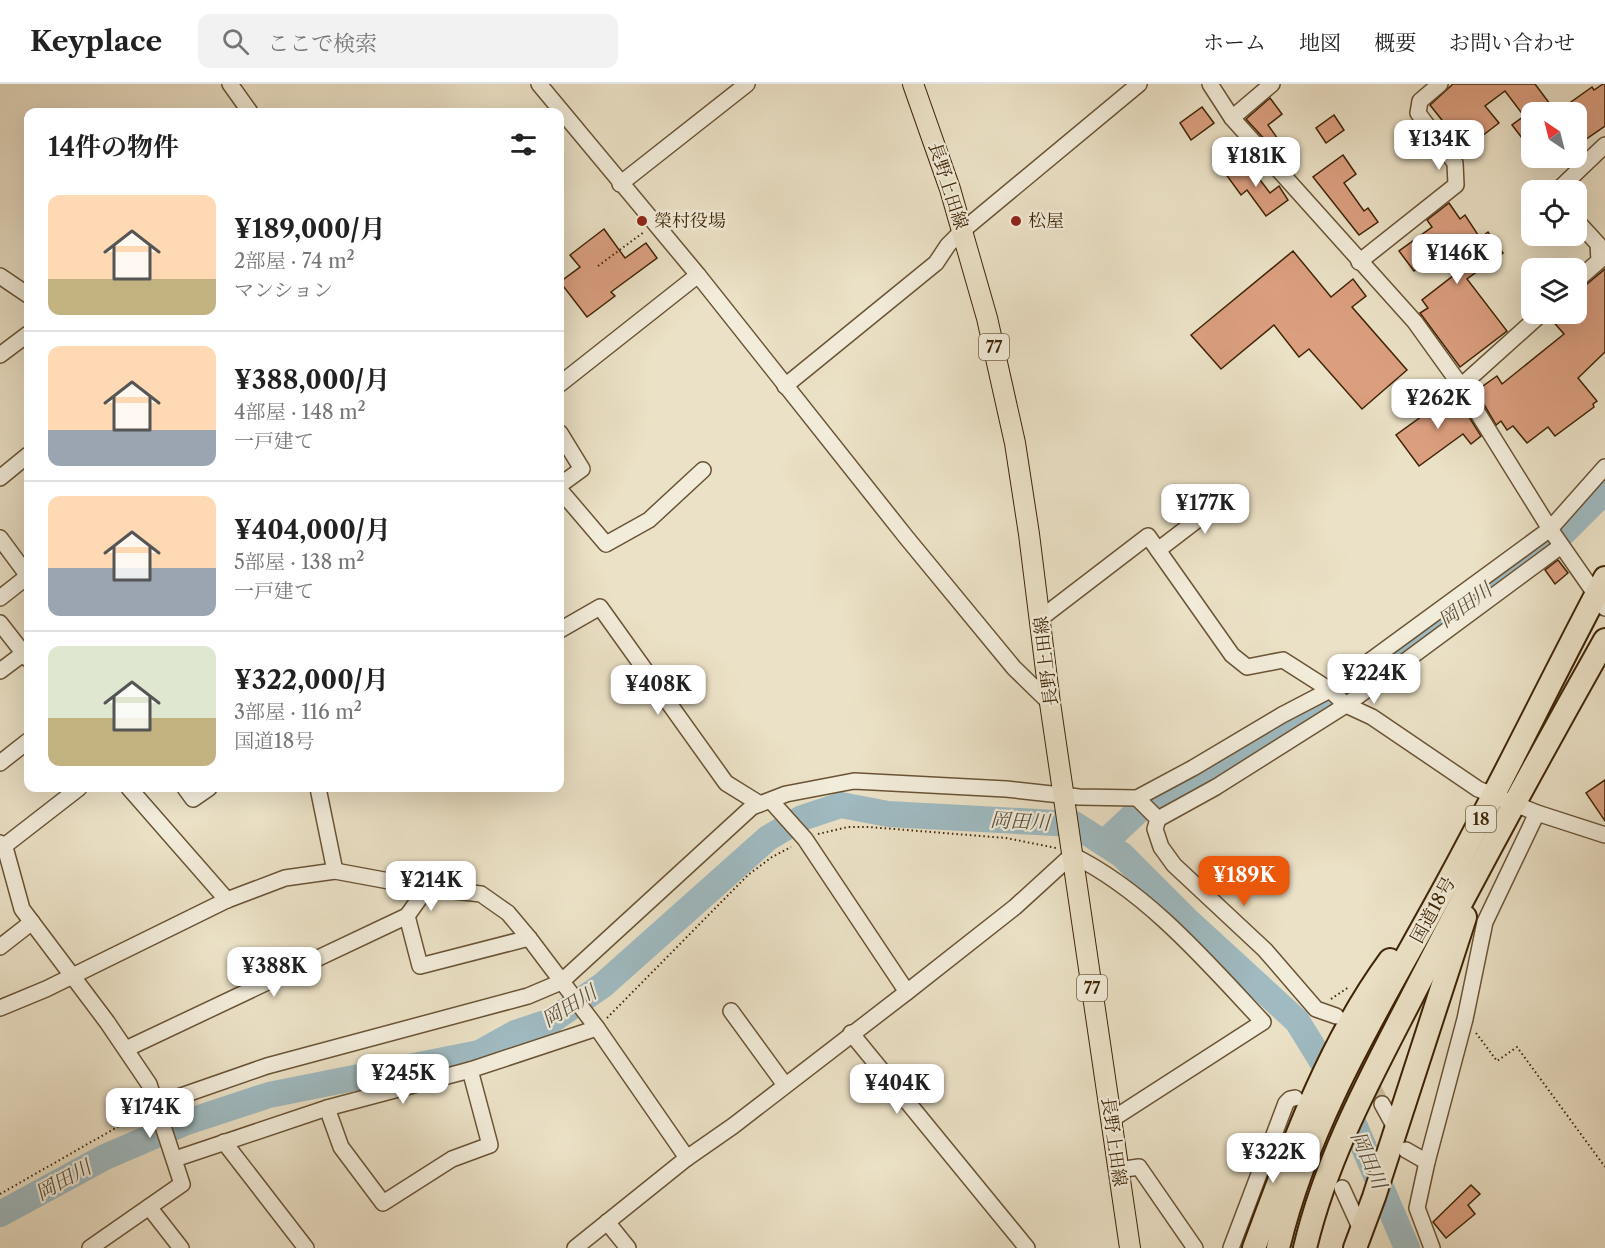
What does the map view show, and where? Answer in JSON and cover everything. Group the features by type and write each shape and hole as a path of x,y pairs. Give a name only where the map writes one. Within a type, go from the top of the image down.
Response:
{"highway":[{"name":"国道18号","path":"1305,1248 1333,1159 1366,1087 1480,864 1502,800 1602,594"},
{"name":"国道18号","path":"1307,1112 1347,1049 1382,971 1502,800 1605,640"},
{"path":"1355,1248 1362,1223 1397,1138 1480,864"},
{"path":"1254,1248 1307,1112"},
{"path":"1278,1248 1298,1178 1307,1112"}],"main road":[{"name":"長野上田線","path":"913,84 947,179 987,318 1013,433 1130,1248"}],"street":[{"path":"230,84 247,108"},
{"path":"540,84 559,108"},
{"path":"620,183 747,84"},
{"path":"785,386 936,263 948,245 962,231 1139,84"},
{"path":"1210,84 1232,118 1415,322 1461,386 1560,544 1602,594"},
{"path":"1232,118 1272,84"},
{"path":"1359,262 1456,185 1455,163 1418,113 1420,101 1440,84"},
{"path":"564,114 698,275 1014,668 1050,703"},
{"path":"1568,180 1605,145"},
{"path":"1587,232 1598,244 1599,261 1587,271"},
{"path":"564,381 698,275"},
{"path":"0,276 24,292"},
{"path":"1461,386 1530,324"},
{"path":"0,355 24,337"},
{"path":"564,440 582,469 564,485"},
{"path":"0,478 24,458"},
{"path":"155,1108 267,1066 563,985 752,807 786,794 854,781 959,786 1140,800 1282,715 1338,698 1550,529 1605,467"},
{"path":"564,493 606,544 650,520 703,470"},
{"path":"1158,550 1231,494"},
{"path":"1041,618 1148,536 1232,655 1247,667 1284,660 1478,789 1537,813 1605,835"},
{"path":"0,538 24,571"},
{"path":"1155,816 1216,788 1338,698 1560,544"},
{"path":"0,598 24,579"},
{"path":"564,628 600,607 726,783 765,803 805,839 907,992"},
{"path":"0,622 24,653"},
{"path":"0,671 24,657"},
{"path":"0,763 24,744"},
{"path":"74,792 1,845 6,851 22,909 126,1049 149,1084 155,1108 182,1184 90,1248"},
{"path":"132,792 227,900"},
{"path":"188,792 194,799 203,792"},
{"path":"319,792 335,871"},
{"path":"1140,800 1155,816 1155,830 1166,856 1265,950 1316,1009 1336,1016"},
{"path":"1432,1248 1417,1208 1427,1162 1465,1019 1485,922 1537,813"},
{"path":"575,1248 687,1158 907,992 1015,906 1072,855 1107,874 1125,888 1197,952 1263,1022 1111,1120"},
{"path":"0,1008 72,976 227,900 285,878 335,871 427,888 481,894 508,913 528,938 592,1023 687,1158"},
{"path":"126,1049 407,916 427,888"},
{"path":"407,916 420,966 528,938"},
{"path":"0,947 32,922"},
{"path":"731,1011 785,1085"},
{"path":"174,1157 327,1108 470,1070 592,1023"},
{"path":"851,1033 1027,1248"},
{"path":"327,1108 341,1147 383,1203 452,1159 490,1145 470,1070"},
{"path":"1231,1248 1286,1103 1290,1099 1307,1112"},
{"path":"1382,1104 1397,1138 1427,1162"},
{"path":"224,1142 306,1248"},
{"path":"1118,1170 1139,1167 1195,1248"},
{"path":"1342,1188 1362,1223"},
{"path":"149,1207 181,1248"},
{"path":"608,1222 628,1248"}],"path":[{"path":"598,266 655,224"},
{"path":"1316,1009 1350,986"},
{"path":"1465,1019 1497,1061 1517,1047 1605,1167"},
{"path":"0,1194 155,1108"}],"building":[{"path":"1453,84 1535,84 1548,102 1521,102 1521,112 1505,91 1485,106 1499,123 1465,149 1430,105"},
{"path":"1605,84 1605,126 1587,138 1587,102 1571,102 1592,87 1594,90"},
{"path":"1270,98 1282,114 1268,125 1285,149 1278,154 1246,119"},
{"path":"1202,107 1214,123 1191,140 1180,123"},
{"path":"1334,115 1344,130 1326,143 1316,128"},
{"path":"1521,118 1521,137 1512,125"},
{"path":"1343,155 1356,174 1344,183 1364,211 1368,208 1378,222 1359,235 1313,177"},
{"path":"1244,159 1270,193 1279,186 1288,200 1266,216 1247,190 1241,195 1225,173"},
{"path":"1449,203 1460,219 1465,215 1480,238 1488,232 1503,253 1467,279 1507,331 1460,367 1420,313 1428,308 1422,300 1463,268 1448,246 1414,271 1399,251 1432,227 1427,220"},
{"path":"604,229 625,258 646,243 657,258 611,292 615,296 587,317 564,287 564,279 580,267 570,255"},
{"path":"1293,251 1331,297 1353,279 1366,296 1352,307 1407,370 1362,409 1309,349 1299,357 1274,325 1221,369 1191,335"},
{"path":"1605,269 1605,352 1578,378 1597,401 1593,404 1594,407 1555,436 1548,427 1527,443 1513,426 1507,430 1501,421 1496,425 1476,391 1497,376 1502,384 1564,334 1555,324 1587,324 1587,284"},
{"path":"1454,393 1481,436 1471,444 1463,434 1419,466 1396,435"},
{"path":"1558,560 1568,573 1555,584 1545,570"},
{"path":"1605,780 1605,821 1586,793"},
{"path":"1471,1185 1480,1194 1468,1205 1475,1214 1446,1238 1433,1222"}],"waterway":[{"name":"岡田川","path":"1104,843 1138,811 1226,769 1349,690 1564,532 1605,491"},
{"name":"岡田川","path":"0,1214 105,1157 184,1123 269,1095 479,1053 515,1033 551,1021 603,985 768,838 802,818 841,805 888,814 1074,824 1122,855 1186,919 1297,1021 1339,1089 1407,1248"}],"tunnel":[{"path":"1352,1045 1382,1104"}],"place":[{"name":"榮村役場","path":"642,221"},
{"name":"松屋","path":"1016,221"}]}
